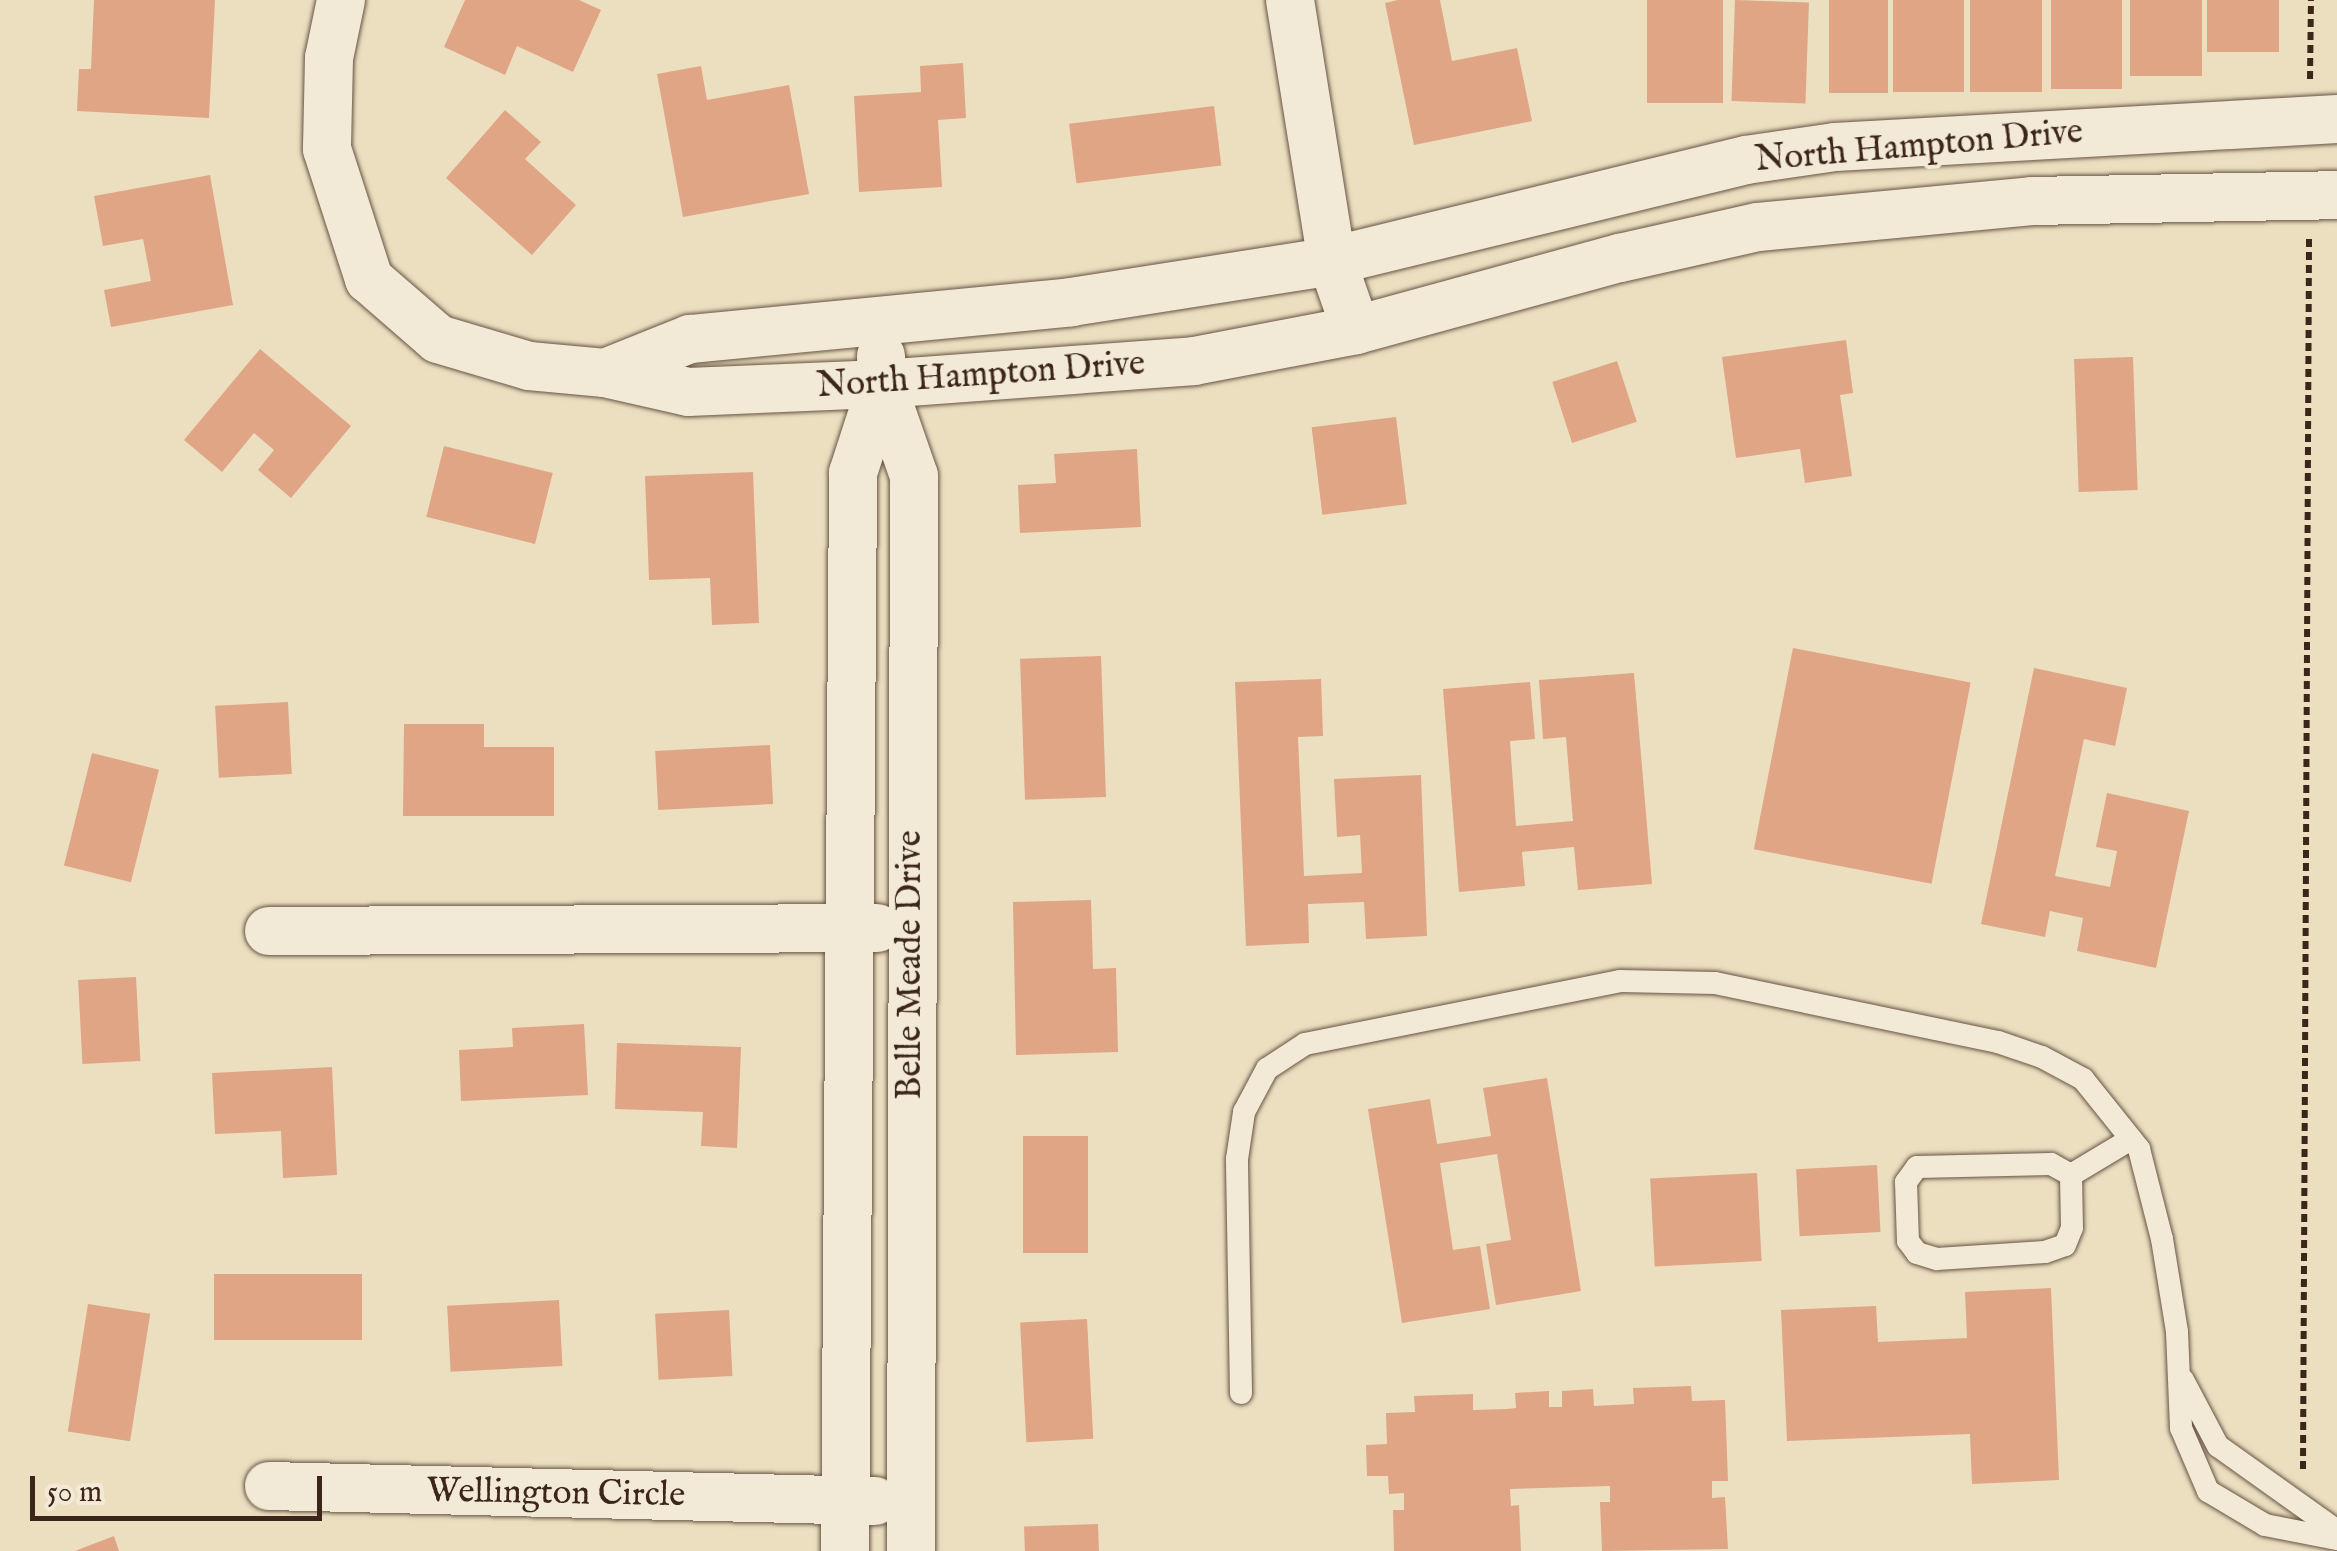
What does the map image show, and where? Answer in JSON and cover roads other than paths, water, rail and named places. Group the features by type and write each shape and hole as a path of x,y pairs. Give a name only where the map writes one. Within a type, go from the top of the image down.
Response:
{"street":[{"name":"North Hampton Drive","path":"341,0 329,58 328,149 369,279 438,339 529,366 605,372 688,392 882,384 1194,362 1356,330 1620,258 1758,227 2032,201 2323,195"},
{"path":"1290,0 1332,260 1356,330"},
{"name":"North Hampton Drive","path":"605,372 690,338 1072,302 1332,260 1746,160 1817,149 2323,119"},
{"name":"Belle Meade Drive","path":"878,318 882,384 914,476 912,1551"},
{"name":"Belle Meade Drive","path":"845,1551 853,473 882,384"},
{"path":"270,932 847,930 911,925"},
{"name":"Wellington Circle","path":"269,1486 911,1502"}],"lane":[{"path":"1241,1393 1238,1159 1244,1112 1267,1069 1305,1044 1620,981 1715,983 1998,1042 2042,1057 2083,1079 2139,1149 2162,1240 2180,1375 2181,1428 2208,1491 2265,1525 2337,1539"},
{"path":"2072,1175 2131,1139"},
{"path":"2050,1164 2072,1175 2072,1228 2065,1245 2046,1252 1937,1259 1916,1253 1908,1241 1906,1182 1917,1168 2050,1164"},
{"path":"2180,1375 2218,1446 2337,1531"}]}
